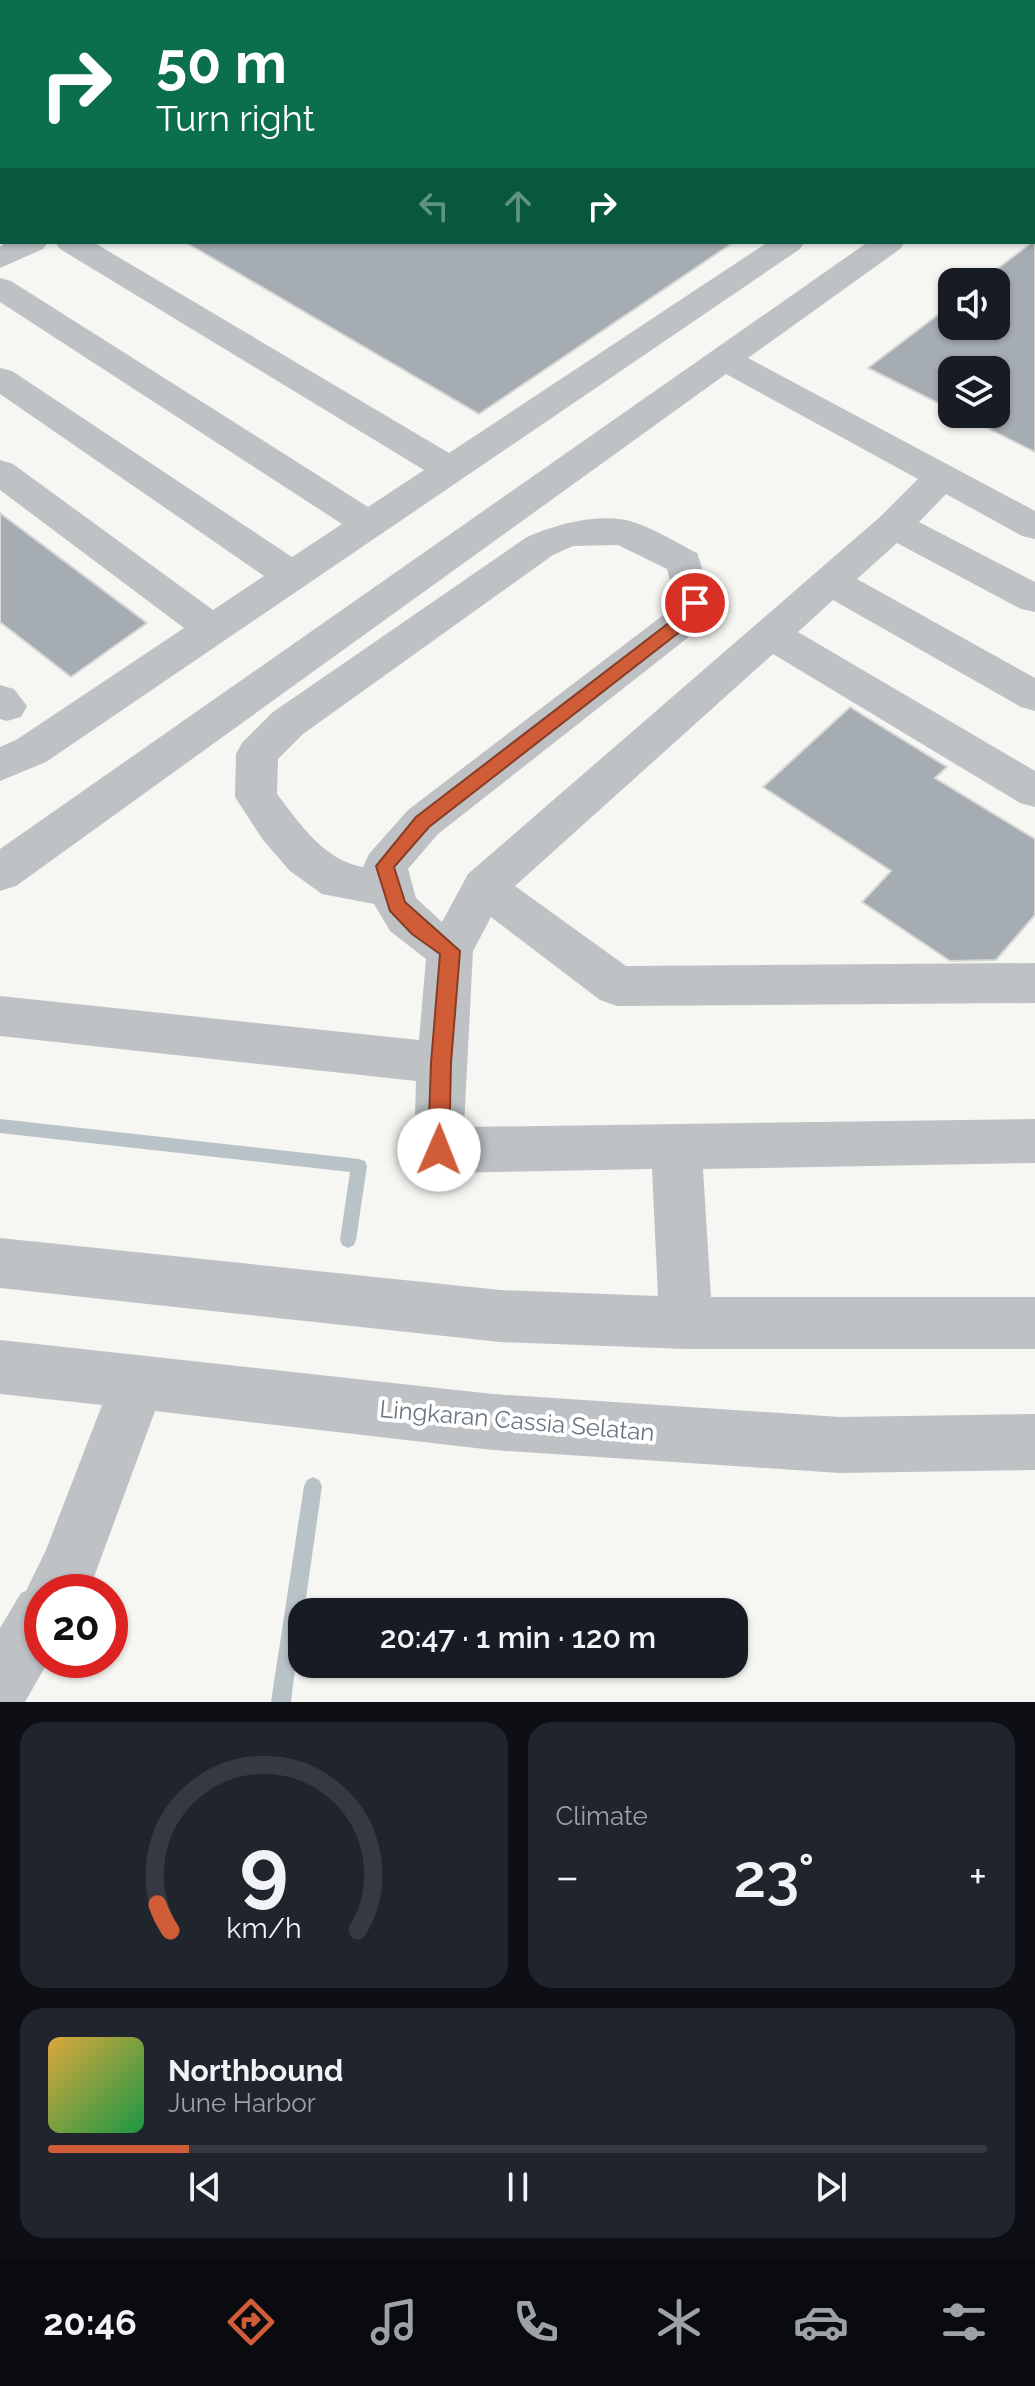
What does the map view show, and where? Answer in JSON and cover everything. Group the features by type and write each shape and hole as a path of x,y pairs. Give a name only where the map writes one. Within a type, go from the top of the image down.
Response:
{"street":[{"path":"0,258 28,244"},
{"path":"74,244 451,470"},
{"path":"0,765 31,751 786,244"},
{"path":"0,873 886,244"},
{"path":"0,288 369,524"},
{"path":"724,359 1035,527"},
{"path":"0,378 292,576"},
{"path":"0,472 212,629"},
{"path":"942,477 894,525 828,580 484,887 450,951 441,1063 439,1150 1035,1141"},
{"path":"894,525 1035,599"},
{"path":"392,889 338,881 306,859 256,797 257,754 288,723 540,546 568,534 624,532 684,562 695,603 676,626 423,822 385,866 392,889 397,906 419,929 450,951"},
{"path":"828,580 1035,696"},
{"path":"769,633 1035,791"},
{"path":"484,887 617,986 1035,983"},
{"path":"0,1016 441,1063"},
{"path":"676,1146 686,1323"},
{"path":"0,1263 500,1316 686,1323 1035,1323"},
{"name":"Lingkaran Cassia Selatan","path":"0,1367 493,1422 824,1444 1035,1442"},
{"path":"65,1574 138,1382"},
{"path":"0,1686 24,1645"}],"building":[{"path":"188,244 731,244 479,414"},
{"path":"1030,244 1035,244 1035,452 987,428 1010,428 1010,356 938,356 938,403 868,368 938,315 938,340 1010,340 1010,268 998,268"},
{"path":"0,513 147,623 71,677 0,622"},
{"path":"850,707 947,767 935,778 1035,839 1035,915 996,960 950,961 862,902 891,871 763,787"}],"waterway":[{"path":"0,1126 359,1166 348,1240"},
{"path":"281,1702 313,1486"}],"route":[{"path":"439,1150 441,1063 450,951 419,929 397,906 385,866 423,822 676,626 695,603"}]}
